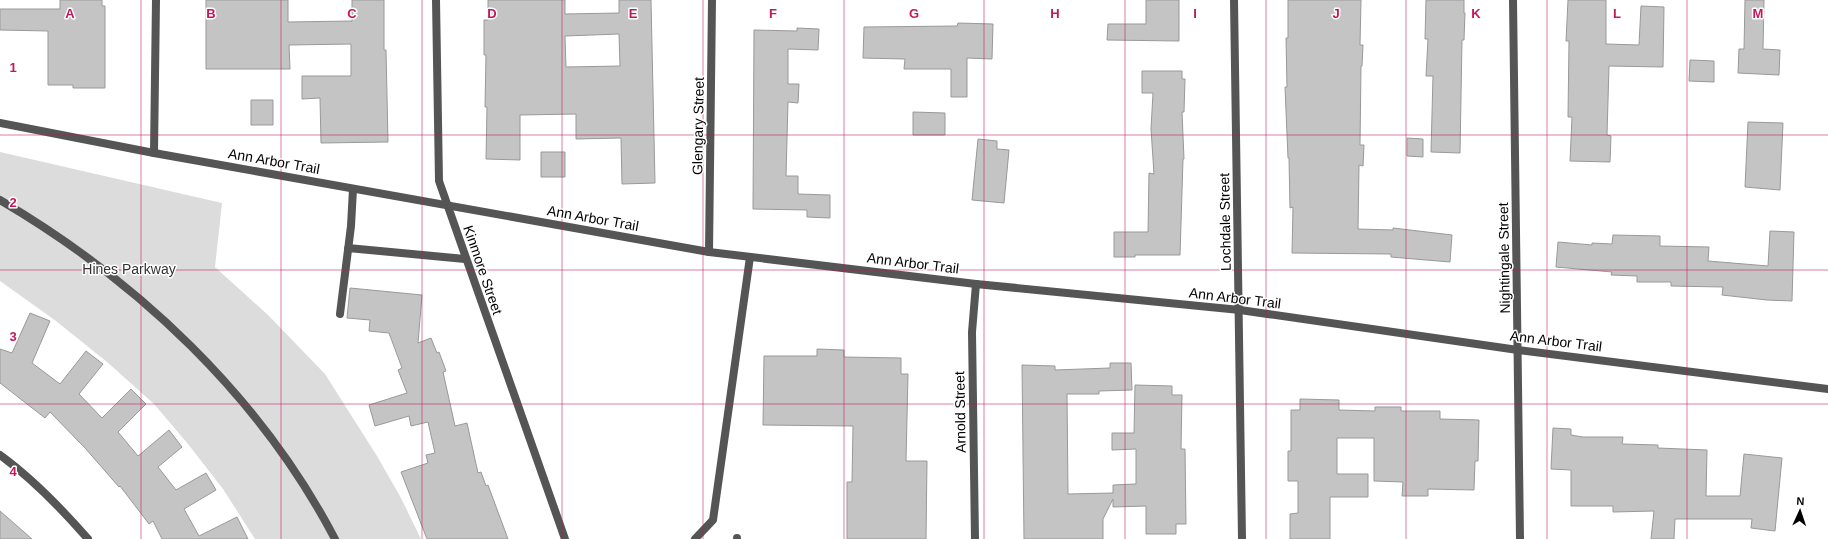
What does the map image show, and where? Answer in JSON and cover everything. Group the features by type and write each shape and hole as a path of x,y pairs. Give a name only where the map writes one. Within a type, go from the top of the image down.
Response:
{"street":[{"path":"154,153 156,0"},
{"name":"Kinmore Street","path":"436,0 439,181 465,259 565,539"},
{"name":"Glengary Street","path":"709,252 712,0"},
{"name":"Lochdale Street","path":"1234,0 1240,310 1242,539"},
{"name":"Nightingale Street","path":"1513,0 1520,539"},
{"name":"Ann Arbor Trail","path":"0,123 154,153 709,252 976,284 1240,310 1518,350 1828,389"},
{"path":"340,314 353,189"},
{"path":"0,200 40,223 100,265 166,321 216,372 254,416 296,474 335,539"},
{"path":"348,248 465,259"},
{"path":"695,539 713,520 750,257"},
{"name":"Arnold Street","path":"975,539 972,332 976,284"},
{"path":"0,455 31,480 66,514 88,539"}],"green space":[{"name":"Hines Parkway","path":"0,152 222,203 215,267 268,315 325,374 377,456 401,498 421,539 255,539 223,489 154,404 107,362 56,321 0,281"}],"building":[{"path":"60,0 102,0 102,6 105,6 105,88 73,88 73,85 48,85 48,31 0,30 0,9 60,9"},
{"path":"206,0 288,0 288,22 352,21 352,0 384,0 384,50 386,50 388,142 321,143 320,98 302,99 302,76 351,76 351,44 289,45 290,69 206,69"},
{"path":"488,0 565,0 565,14 619,13 619,0 651,0 655,183 622,184 621,138 576,139 576,114 520,115 520,160 486,159 487,107 485,107 486,55 484,55 484,20 488,20","holes":["619,34 620,66 566,67 565,36"]},
{"path":"1146,0 1179,0 1179,41 1107,40 1108,24 1146,24"},
{"path":"1288,0 1361,0 1360,45 1363,45 1361,66 1360,145 1364,145 1363,166 1359,165 1358,229 1393,230 1393,228 1452,235 1450,262 1391,257 1391,254 1292,253 1293,207 1290,208 1285,87 1287,87 1286,38 1288,38"},
{"path":"1426,0 1464,0 1465,13 1464,40 1462,40 1460,153 1431,152 1433,76 1426,76 1428,39 1425,39"},
{"path":"1568,0 1606,0 1606,44 1639,45 1641,6 1664,7 1663,67 1609,66 1607,135 1611,136 1610,162 1570,161 1572,117 1568,117 1569,41 1566,41"},
{"path":"1745,0 1764,0 1763,49 1780,50 1779,75 1738,73 1739,49 1744,49"},
{"path":"958,23 993,24 992,59 967,58 967,97 951,97 951,69 904,69 905,59 863,58 864,27 957,26"},
{"path":"797,28 819,29 818,50 788,49 788,84 799,84 798,103 788,102 786,176 798,176 798,194 830,195 830,218 807,217 807,210 753,209 754,30 797,31"},
{"path":"1690,60 1714,61 1714,82 1689,81"},
{"path":"1142,71 1182,71 1182,79 1185,79 1184,112 1182,112 1184,159 1180,255 1135,255 1135,257 1114,257 1114,232 1148,232 1149,173 1154,174 1151,129 1153,93 1142,93"},
{"path":"251,100 273,100 273,125 251,125"},
{"path":"913,112 945,113 945,135 913,135"},
{"path":"1748,122 1783,123 1780,190 1745,187"},
{"path":"1407,138 1423,139 1423,157 1407,156"},
{"path":"978,139 997,141 997,149 1009,150 1004,203 972,200"},
{"path":"541,152 565,152 565,177 541,177"},
{"path":"1770,231 1794,232 1792,301 1722,295 1723,287 1671,286 1671,282 1637,282 1637,276 1611,275 1612,272 1556,267 1558,242 1592,245 1592,243 1612,244 1613,235 1660,236 1660,246 1709,247 1708,261 1768,266"},
{"path":"350,288 422,295 418,343 431,338 437,353 439,352 446,371 443,372 455,426 467,423 478,473 481,472 486,486 488,485 508,539 427,539 401,472 428,463 426,455 435,453 428,422 411,426 409,416 375,426 369,405 407,393 398,370 402,368 389,333 369,331 370,320 347,318"},
{"path":"30,313 50,321 32,363 60,384 86,351 103,364 79,394 102,418 131,389 146,404 118,432 138,456 169,430 182,447 158,467 176,490 206,473 216,490 184,509 199,536 237,517 248,539 162,539 153,521 149,524 120,486 119,487 85,448 50,412 45,418 0,383 0,349 12,353"},
{"path":"817,349 844,350 844,357 901,358 901,374 908,374 906,461 927,461 926,539 847,539 847,482 852,482 853,426 763,425 764,356 817,356"},
{"path":"1110,363 1131,363 1132,390 1099,391 1099,394 1067,394 1068,494 1113,493 1113,485 1136,484 1136,449 1112,450 1112,433 1134,433 1135,385 1172,386 1172,395 1182,395 1181,449 1185,449 1186,524 1176,524 1176,534 1146,534 1146,506 1113,507 1113,499 1103,519 1103,539 1024,539 1022,365 1055,366 1055,370 1110,368"},
{"path":"1300,399 1339,400 1339,410 1375,411 1375,407 1401,407 1401,411 1440,411 1440,419 1479,420 1478,461 1475,461 1474,490 1428,489 1428,496 1402,496 1403,482 1374,481 1374,438 1337,438 1337,474 1368,474 1368,497 1330,497 1330,539 1290,539 1290,514 1298,513 1298,481 1288,481 1288,451 1291,451 1291,410 1300,410"},
{"path":"1553,428 1571,429 1571,435 1583,437 1623,437 1622,444 1658,445 1658,448 1707,450 1706,496 1740,496 1744,454 1782,458 1775,531 1751,528 1752,519 1675,519 1674,539 1651,539 1654,511 1613,512 1613,506 1571,506 1571,470 1551,469"},
{"path":"0,511 32,539 0,539"}]}
